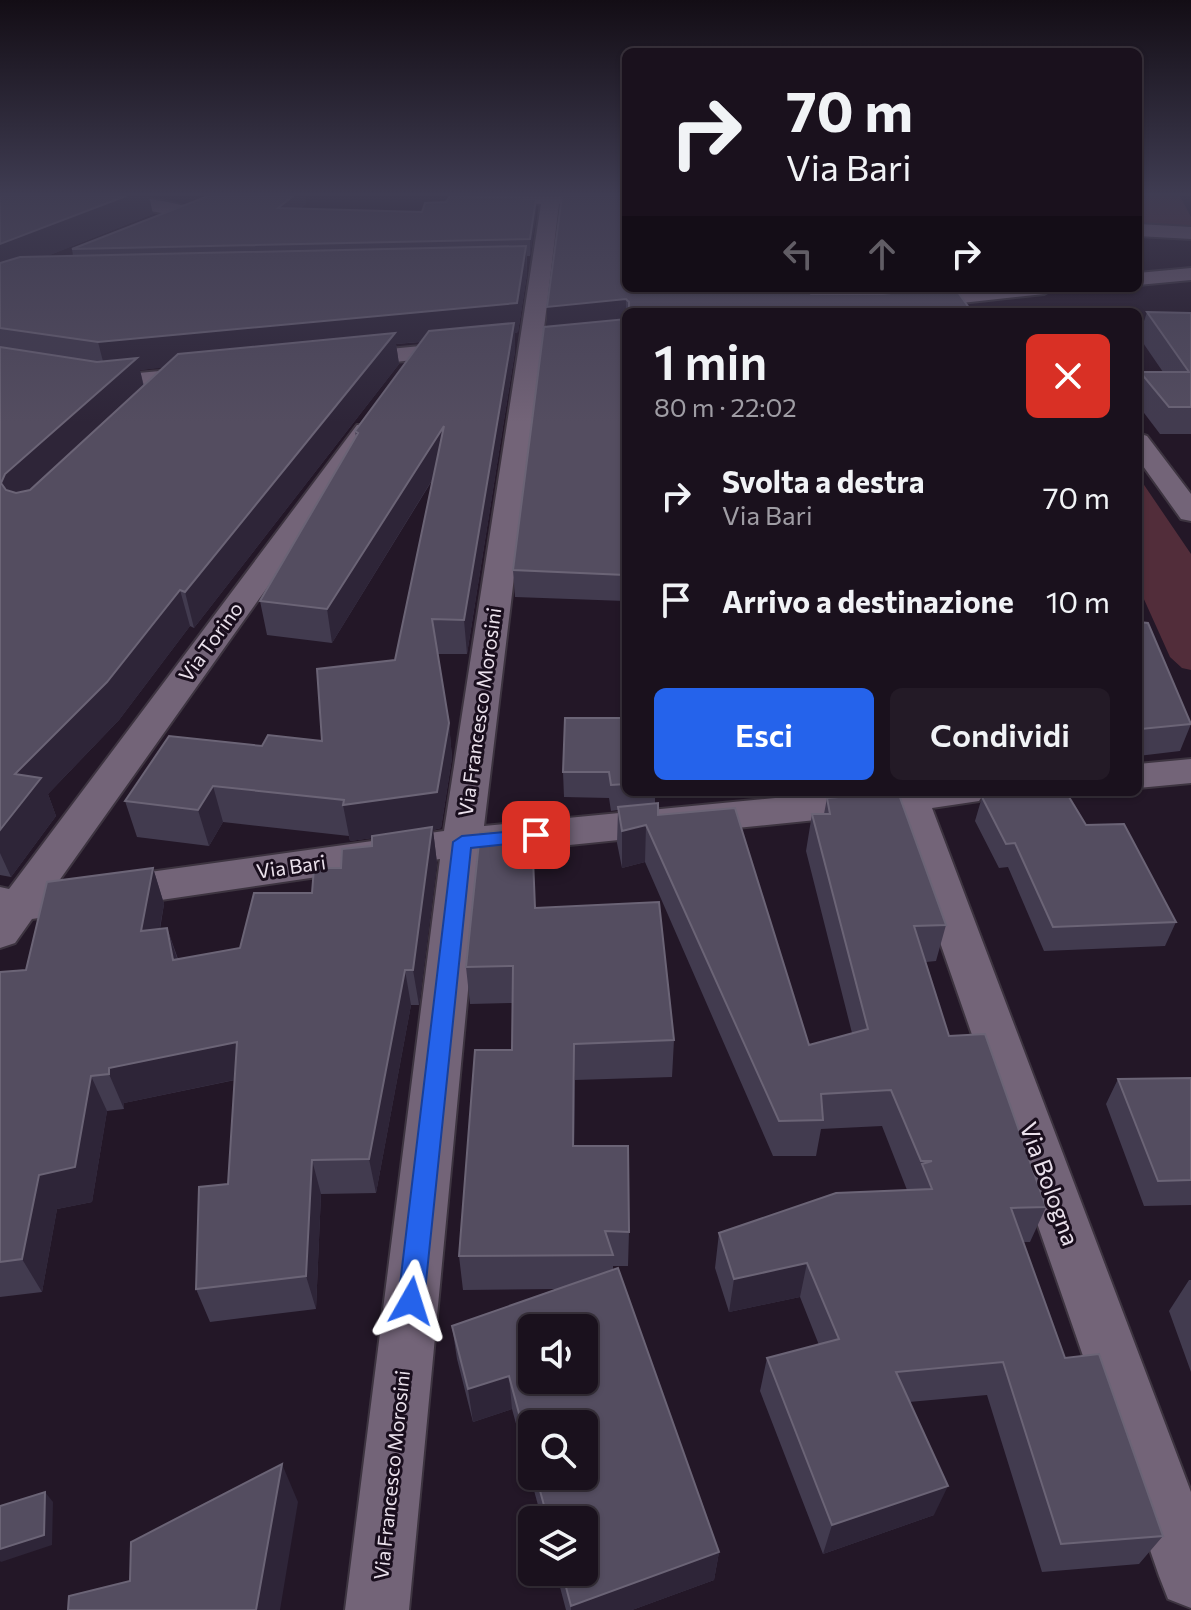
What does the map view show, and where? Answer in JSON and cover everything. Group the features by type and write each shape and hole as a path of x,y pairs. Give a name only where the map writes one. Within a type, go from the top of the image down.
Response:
{"street":[{"name":"Via Francesco Morosini","path":"377,1610 516,342 532,271"},
{"path":"1142,279 1191,274"},
{"path":"857,308 1007,292"},
{"path":"330,362 516,342"},
{"name":"Via Torino","path":"6,913 422,353"},
{"path":"0,366 106,383 223,372"},
{"path":"143,408 177,376"},
{"path":"1142,446 1191,513"},
{"path":"1142,776 1191,771"},
{"name":"Via Bari","path":"6,913 462,842 899,796"},
{"name":"Via Bologna","path":"908,796 1191,1576"}],"shaded area":[{"path":"1142,482 1191,554 1191,670 1182,668 1170,657 1142,595"}],"building":[{"path":"0,271 522,271 517,303 98,342 0,328"},
{"path":"552,271 622,271 622,292 958,292 969,308 629,308 626,299 547,307"},
{"path":"1147,312 1191,313 1191,407 1169,407 1142,372 1189,372"},
{"path":"622,319 622,575 513,570 544,327"},
{"path":"514,323 464,620 432,619 449,723 437,792 343,805 344,800 213,786 198,810 125,801 169,736 262,746 268,735 322,741 317,669 395,660 444,426 327,609 260,601 358,433 355,431 429,331"},
{"path":"395,333 185,592 180,590 107,682 15,774 41,778 0,830 0,347 97,362 137,358 5,474 1,483 6,490 16,493 30,490 178,354"},
{"path":"1142,622 1148,623 1191,724 1142,729"},
{"path":"565,718 622,718 622,784 611,785 609,772 563,772"},
{"path":"899,796 946,925 914,926 949,1036 985,1034 1046,1207 1011,1208 1065,1358 1099,1354 1163,1536 1061,1544 1003,1362 896,1372 948,1486 832,1525 767,1358 839,1339 807,1263 734,1279 719,1233 836,1193 932,1189 922,1164 932,1161 921,1161 891,1090 821,1094 823,1120 779,1121 646,825 622,831 618,807 658,803 658,815 735,808 809,1045 868,1029 812,814 830,814 827,798"},
{"path":"1068,796 1086,825 1124,824 1176,922 1053,927 1015,843 1006,844 982,797"},
{"path":"432,827 413,970 405,970 369,1159 312,1160 306,1276 196,1289 199,1187 228,1184 237,1042 109,1068 109,1074 91,1076 75,1167 39,1175 22,1259 0,1262 0,972 26,970 47,882 153,868 141,931 167,928 173,960 240,948 254,893 312,893 314,868 341,868 342,849 372,846 372,836"},
{"path":"517,829 511,858 533,858 535,908 659,902 674,1040 574,1044 573,1146 628,1146 629,1232 605,1231 613,1255 459,1256 475,1050 512,1050 513,966 466,967 480,833"},
{"path":"1191,1078 1191,1180 1158,1181 1118,1079"},
{"path":"618,1268 719,1552 571,1606 566,1586 598,1586 598,1506 544,1506 540,1490 598,1490 598,1410 518,1410 509,1376 468,1389 452,1326"},
{"path":"282,1464 256,1610 68,1610 69,1596 130,1581 131,1542"},
{"path":"45,1492 44,1535 0,1549 0,1506"}],"route":[{"path":"411,1301 462,842 536,835"}]}
